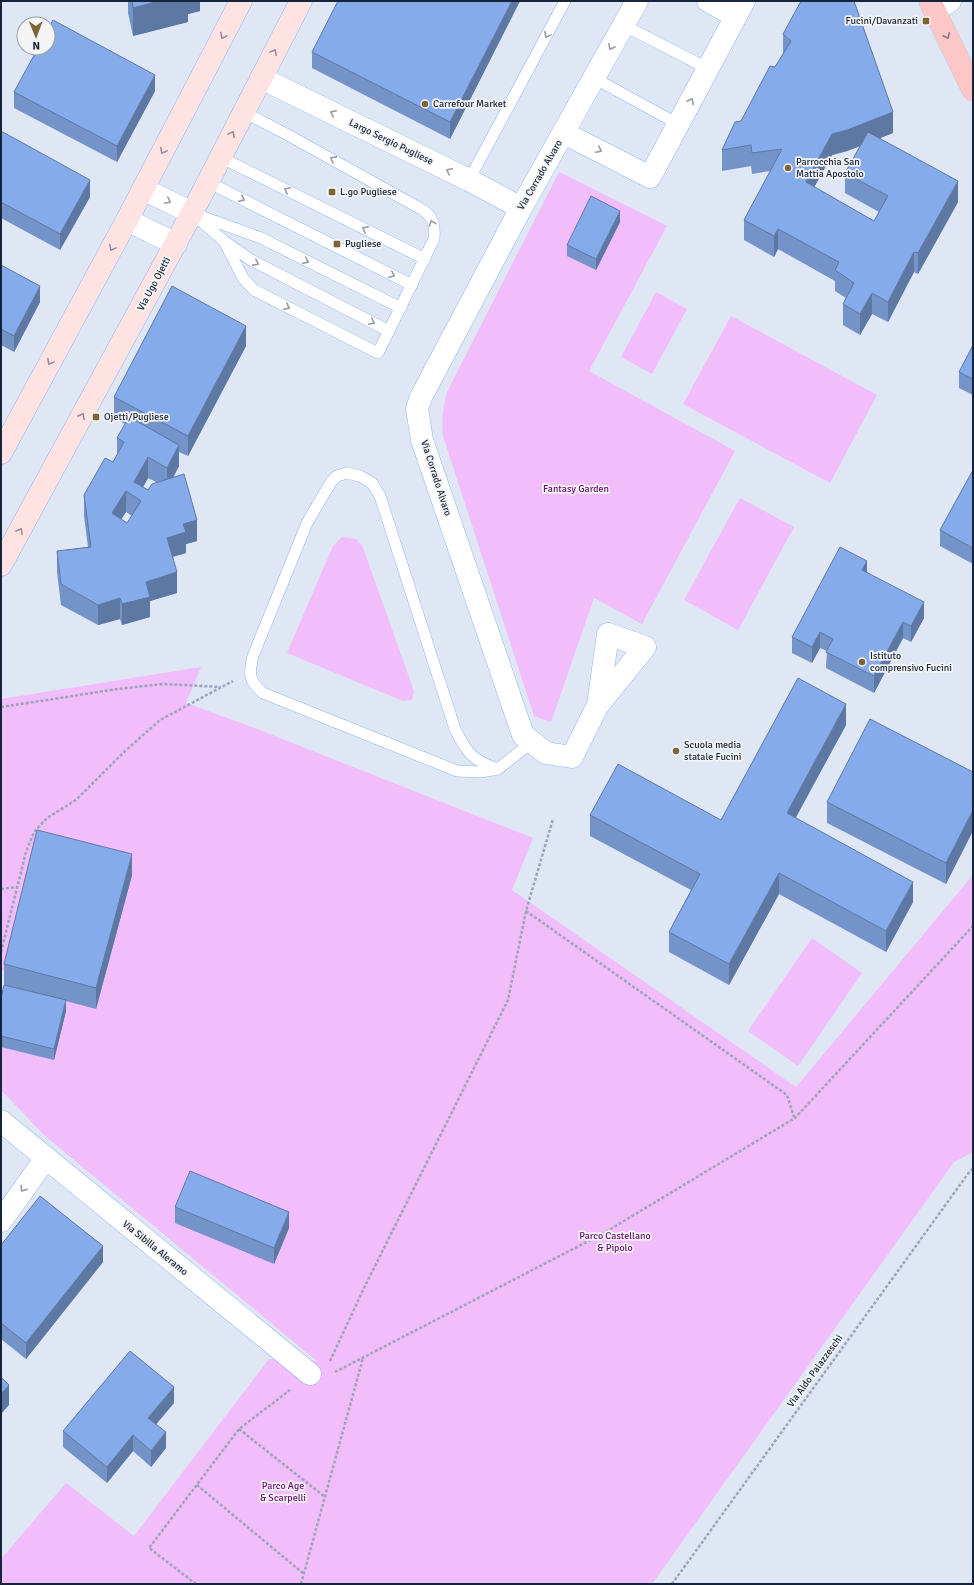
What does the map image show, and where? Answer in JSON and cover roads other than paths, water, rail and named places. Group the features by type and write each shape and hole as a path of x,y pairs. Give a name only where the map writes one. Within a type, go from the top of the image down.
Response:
{"main road":[{"path":"1,453 127,220 241,1"},
{"name":"Via Ugo Ojetti","path":"1,565 176,244 301,1"},
{"path":"938,4 973,90"}],"street":[{"name":"Via Corrado Alvaro","path":"598,705 572,757 546,753 523,735 422,440 417,409 421,397 521,208 637,1"},
{"path":"708,1 739,8"},
{"name":"Via Corrado Alvaro","path":"564,132 650,177 739,8"},
{"name":"Largo Sergio Pugliese","path":"261,78 469,180 521,208"},
{"path":"143,189 192,213"},
{"path":"127,220 176,244"},
{"name":"Via Sibilla Aleramo","path":"1,1121 310,1374"},
{"path":"1,1221 46,1158"}],"lane":[{"path":"469,180 565,1"},
{"path":"623,25 707,68"},
{"path":"594,78 678,124"},
{"path":"224,241 243,278 254,290 378,353 434,239 435,226 431,217 427,213 367,178 244,112"},
{"path":"220,157 425,259"},
{"path":"208,182 412,285"},
{"path":"192,213 224,241 251,260 389,331"},
{"path":"192,213 261,238 401,308"},
{"path":"498,769 483,764 472,757 455,729 380,496 372,483 360,476 346,473 337,476 331,482 307,523 253,656 249,672 254,686 262,693 457,770 480,772 498,769 532,742"}],"place":[{"name":"Fucini/Davanzati","path":"926,21"},
{"name":"Carrefour Market","path":"425,104"},
{"name":"Parrocchia San Mattia Apostolo","path":"788,168"},
{"name":"L.go Pugliese","path":"332,192"},
{"name":"Pugliese","path":"337,244"},
{"name":"Ojetti/Pugliese","path":"96,417"},
{"name":"Istituto comprensivo Fucini","path":"862,662"},
{"name":"Scuola media statale Fucini","path":"676,751"}],"park label":[{"name":"Fantasy Garden","path":"576,489"},
{"name":"Parco Castellano & Pipolo","path":"615,1242"},
{"name":"Parco Age & Scarpelli","path":"283,1492"}]}
